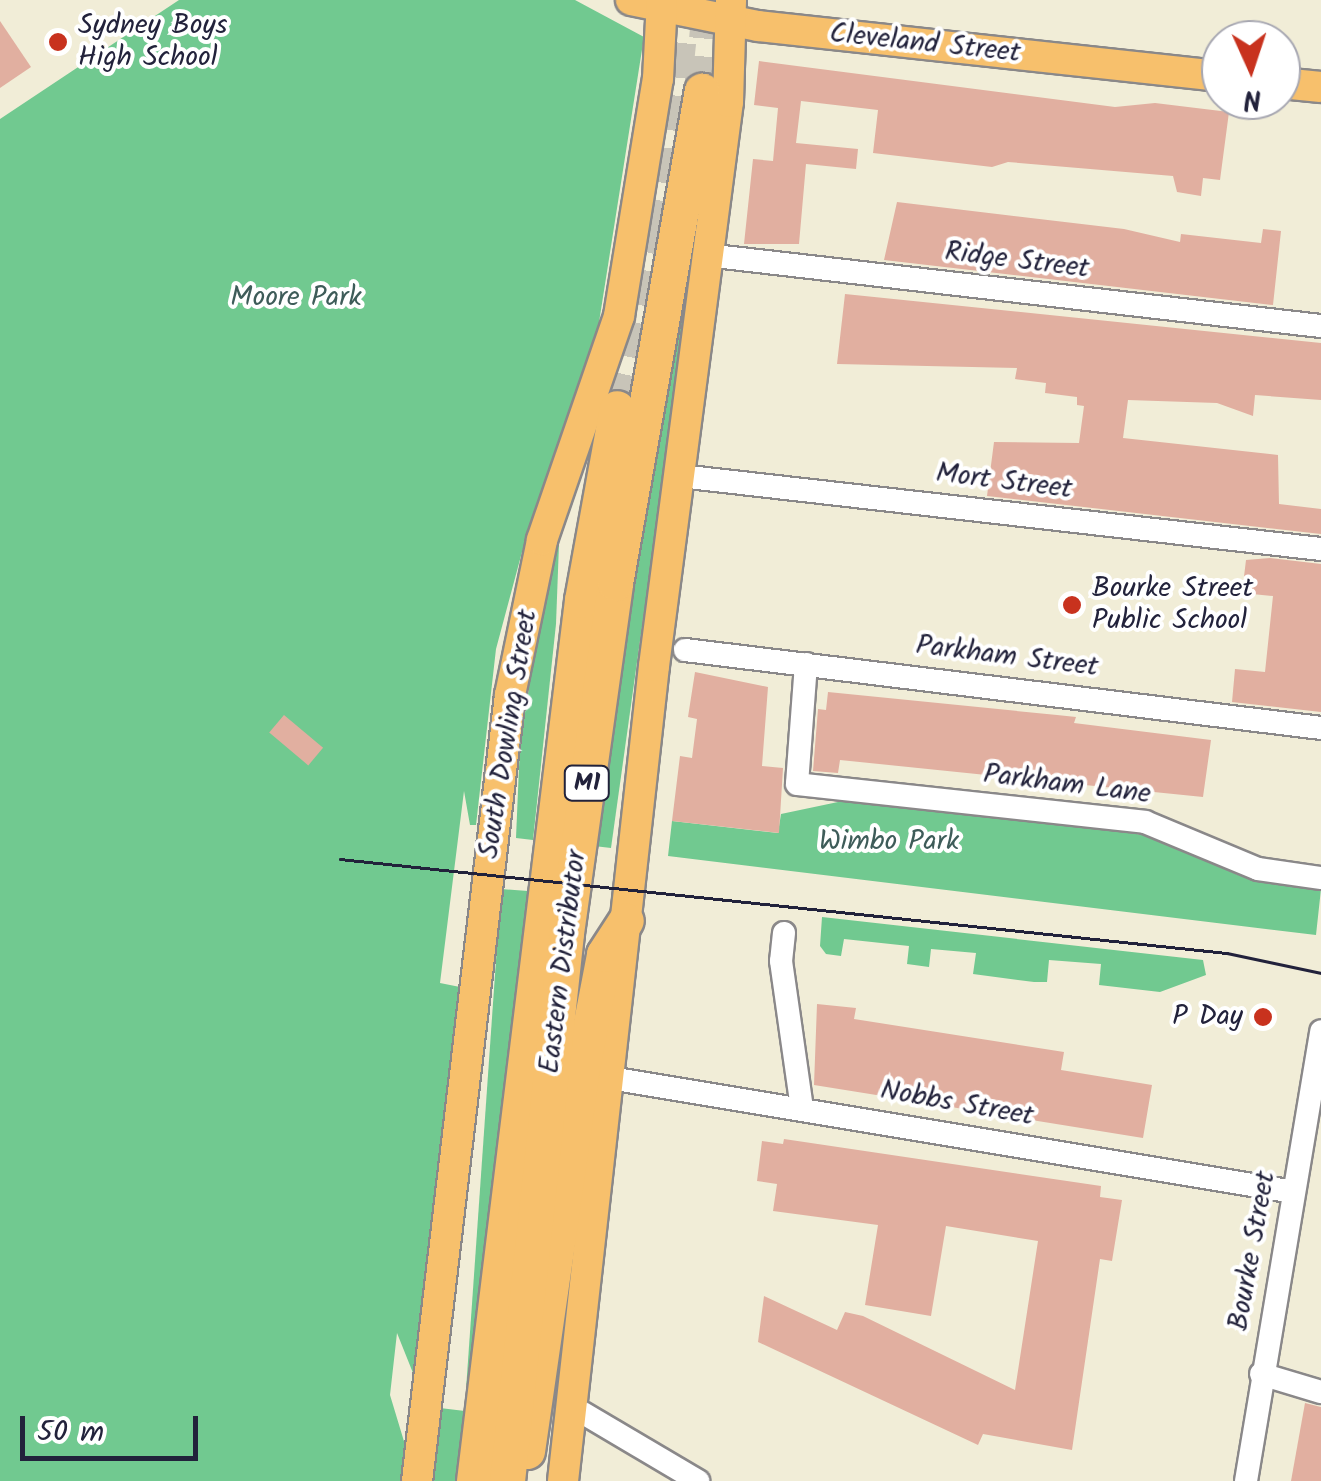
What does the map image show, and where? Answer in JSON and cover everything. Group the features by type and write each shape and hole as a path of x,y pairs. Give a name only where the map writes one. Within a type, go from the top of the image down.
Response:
{"highway":[{"name":"Eastern Distributor","path":"508,1481 566,933 599,700 702,91"},
{"name":"Eastern Distributor","path":"474,1481 579,619 617,408"},
{"path":"518,1481 541,1383 581,1074 604,954 626,920"}],"main road":[{"name":"Cleveland Street","path":"632,0 1201,73"},
{"name":"South Dowling Street","path":"416,1481 510,695 542,540 619,316 658,78 662,3"},
{"path":"563,1481 626,920 728,102 731,10"}],"street":[{"name":"Ridge Street","path":"706,255 1321,326"},
{"name":"Mort Street","path":"680,476 1321,549"},
{"name":"Parkham Street","path":"685,650 1321,728"},
{"name":"Parkham Lane","path":"806,664 797,784 1145,822 1258,868 1321,878"},
{"path":"784,933 781,961 802,1108"},
{"name":"Bourke Street","path":"1246,1481 1260,1374 1321,1031"},
{"name":"Nobbs Street","path":"610,1078 762,1108 802,1108 1294,1192"},
{"path":"1260,1374 1321,1392"},
{"path":"583,1414 697,1480"}],"green space":[{"name":"Moore Park","path":"179,0 575,0 644,37 597,335 522,552 496,649 476,825 470,825 464,791 440,983 460,987 425,1324 413,1373 397,1333 390,1395 406,1448 403,1481 0,1481 0,119"},
{"path":"688,262 693,262 611,848 594,846 636,550"},
{"path":"552,543 559,544 556,624 533,840 516,838 520,744"},
{"name":"Wimbo Park","path":"857,798 1152,836 1238,875 1321,889 1316,935 668,856 672,821 778,833 781,814"},
{"path":"501,889 528,891 493,1387 466,1385"},
{"path":"822,917 1203,960 1206,975 1160,992 1099,985 1101,964 1049,960 1047,982 1034,982 973,974 976,953 931,949 929,967 907,964 909,946 844,939 841,956 826,954 820,946"},
{"path":"440,1408 465,1411 456,1481 431,1481"}],"building":[{"path":"0,21 31,67 0,88"},
{"path":"759,61 1115,107 1155,103 1201,109 1201,120 1228,120 1220,180 1203,178 1201,196 1177,192 1173,176 1008,162 992,167 873,153 878,110 801,101 796,143 858,149 856,169 806,164 799,244 744,244 753,159 773,161 778,108 754,105"},
{"path":"897,202 1124,229 1180,242 1181,234 1261,243 1263,229 1281,231 1273,305 884,260"},
{"path":"845,294 1321,343 1321,400 1255,395 1253,416 1217,403 1128,400 1123,438 1278,455 1279,504 1321,509 1321,534 987,496 994,442 1079,443 1084,406 1077,405 1077,397 1045,393 1046,383 1015,379 1017,368 837,364"},
{"path":"1270,558 1321,564 1321,712 1232,702 1235,669 1265,672 1273,596 1242,593 1246,560"},
{"path":"695,672 768,687 762,766 783,768 779,833 672,821 680,756 692,758 697,719 688,717"},
{"path":"828,692 1076,717 1074,723 1211,740 1203,797 840,760 838,773 813,771 818,709 826,710"},
{"path":"284,715 323,748 308,765 269,733"},
{"path":"817,1004 856,1008 854,1019 1064,1052 1061,1070 1152,1085 1143,1138 814,1085"},
{"path":"784,1139 1101,1186 1100,1197 1122,1200 1112,1261 1100,1259 1072,1450 983,1434 978,1445 758,1342 764,1296 837,1330 845,1312 863,1316 1015,1390 1038,1241 946,1226 931,1316 865,1305 878,1225 773,1211 777,1184 757,1181 762,1141 783,1144"},
{"path":"1305,1403 1321,1407 1321,1481 1291,1481"}],"tunnel":[{"path":"617,408 658,235 683,0"},
{"path":"702,91 710,0"}],"tram line":[{"path":"340,859 1227,953 1321,973"}],"place":[{"name":"Sydney Boys High School","path":"58,42"},
{"name":"Bourke Street Public School","path":"1072,605"},
{"name":"P Day","path":"1263,1017"}]}
